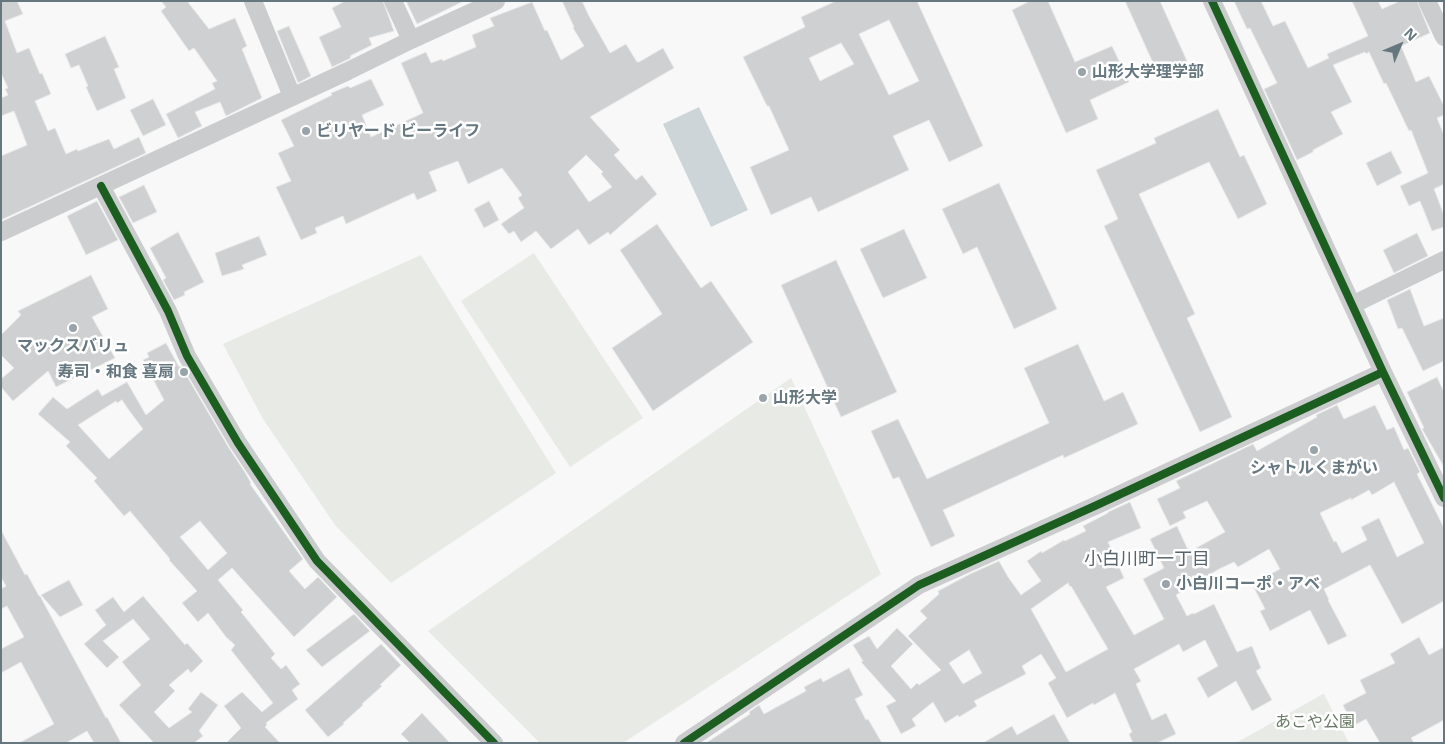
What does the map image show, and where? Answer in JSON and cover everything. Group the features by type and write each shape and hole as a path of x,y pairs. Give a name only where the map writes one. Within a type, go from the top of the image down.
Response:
{"street":[{"path":"253,1 292,96"},
{"path":"393,1 411,40"},
{"path":"1,232 496,1"},
{"path":"1212,1 1383,372 1444,498"},
{"path":"1427,1 1444,37"},
{"path":"101,186 168,311 197,372 238,443 317,561 494,743"},
{"path":"1352,305 1444,260"},
{"path":"684,743 919,585 1097,505 1383,372"}],"green space":[{"path":"534,253 643,418 570,467 461,301"},
{"path":"421,255 556,473 391,583 335,525 263,419 223,344"},
{"path":"791,378 881,574 623,743 540,743 428,631"},
{"name":"あこや公園","path":"1323,694 1349,743 1236,743"}],"shaded area":[{"path":"699,107 748,210 711,227 663,124"}],"building":[{"path":"1,1 17,1 23,14 5,21 17,53 29,48 40,74 42,73 51,94 35,101 48,131 55,128 66,154 109,139 114,149 139,137 146,153 1,220 1,156 27,145 14,111 1,116 1,98 8,95 5,89 8,88 1,73"},
{"path":"161,1 187,1 209,29 235,18 247,46 242,49 262,98 226,116 220,102 195,112 202,126 178,138 166,114 215,89 212,83 217,81 194,48 189,51 161,11 166,7"},
{"path":"345,1 383,1 394,31 369,38 372,45 332,67 319,37 341,27 332,8"},
{"path":"406,1 464,1 417,24"},
{"path":"562,1 582,1 610,53 626,44 637,62 639,62 663,48 674,68 590,117 620,150 614,155 636,180 642,175 657,194 610,235 608,232 589,245 578,229 551,249 536,231 521,242 514,231 509,234 501,224 524,208 518,198 522,195 502,168 468,184 458,161 429,172 437,191 417,200 414,193 346,224 343,216 315,228 317,233 301,240 276,187 291,181 278,153 294,146 281,120 332,95 331,93 348,86 350,88 371,79 384,105 362,115 371,137 423,113 401,63 426,52 431,63 442,59 443,61 476,47 472,35 494,26 490,18 532,2 561,60 584,46","holes":["586,155 603,172 601,174 612,187 589,202 568,172"]},
{"path":"836,1 917,1 983,146 949,162 929,120 893,136 909,170 818,212 811,197 771,215 750,167 789,150 769,106 767,106 743,57 805,27 801,17","holes":["889,20 919,81 889,95 859,34","841,43 854,64 820,81 809,58"]},
{"name":"山形大学理学部","path":"1030,1 1048,1 1075,62 1112,46 1129,82 1090,100 1098,119 1066,133 1012,10"},
{"name":"山形大学理学部","path":"1125,1 1160,1 1187,61 1158,74"},
{"path":"1234,1 1261,1 1273,26 1285,21 1308,68 1329,58 1327,54 1368,36 1352,1 1378,1 1382,9 1400,1 1417,1 1430,33 1401,46 1416,82 1429,76 1444,106 1444,115 1437,118 1444,135 1444,184 1434,189 1444,215 1444,227 1432,231 1420,201 1409,206 1400,186 1428,173 1411,130 1409,131 1369,52 1333,65 1352,102 1331,112 1343,134 1297,160 1264,89 1277,83 1250,28 1247,29"},
{"path":"289,26 311,76 298,83 277,31"},
{"path":"105,36 119,67 114,69 126,98 97,111 79,65 71,68 65,54"},
{"path":"153,99 166,125 143,136 130,110"},
{"path":"1218,109 1240,157 1244,155 1267,204 1238,219 1209,162 1139,194 1195,314 1187,318 1232,417 1200,432 1104,226 1118,219 1096,170 1156,143 1154,138"},
{"path":"1391,151 1402,173 1377,186 1366,163"},
{"path":"999,183 1057,309 1014,329 977,247 963,254 942,209"},
{"path":"144,185 157,212 133,223 119,197"},
{"path":"97,201 118,240 86,255 67,216"},
{"path":"489,201 499,220 484,228 474,209"},
{"path":"657,224 701,288 711,281 753,342 653,411 612,348 662,314 620,250"},
{"path":"904,229 927,278 883,298 860,249"},
{"path":"178,232 204,282 184,292 185,295 174,300 163,280 166,278 150,248"},
{"path":"1417,233 1428,256 1394,273 1383,250"},
{"path":"259,236 267,255 242,265 244,269 222,276 215,253"},
{"path":"836,260 897,392 841,417 781,285"},
{"path":"91,275 108,309 92,317 115,358 56,387 48,371 13,401 1,387 1,379 14,368 1,355 1,335 21,315 18,311"},
{"path":"1410,289 1424,326 1444,318 1444,361 1423,371 1402,328 1398,329 1387,300"},
{"path":"166,343 179,367 181,366 246,474 250,484 303,559 289,571 305,589 318,577 337,597 294,637 232,568 218,580 275,654 271,658 281,669 286,665 300,684 292,690 298,699 266,723 265,727 280,743 226,743 241,728 224,706 242,692 262,712 273,703 231,650 235,645 226,637 208,613 198,622 182,603 197,591 169,560 130,511 124,516 94,481 97,478 66,446 70,442 38,414 53,397 67,409 98,389 102,396 127,382 146,415 164,400 143,360 149,357 147,353","holes":["122,400 143,429 109,459 78,425 116,401 117,403","200,521 227,553 208,570 180,537"]},
{"path":"1078,344 1104,401 1123,392 1138,424 1064,458 1063,455 943,510 955,536 931,547 899,477 893,479 871,431 898,419 927,479 1049,423 1024,368"},
{"path":"1437,377 1444,392 1444,467 1422,429 1424,428 1407,392"},
{"path":"1337,405 1344,419 1375,405 1387,430 1394,427 1404,450 1408,448 1420,472 1417,474 1444,528 1444,601 1402,624 1370,565 1324,589 1347,636 1328,645 1310,610 1270,631 1260,611 1265,609 1252,584 1280,569 1269,549 1238,567 1234,562 1219,569 1176,595 1187,616 1214,604 1237,652 1252,646 1261,668 1256,671 1272,700 1252,711 1236,681 1208,698 1197,678 1218,666 1205,640 1183,652 1179,644 1134,669 1141,681 1136,684 1152,720 1166,713 1176,734 1157,743 1133,743 1129,734 1132,732 1115,693 1067,718 1048,683 1056,678 1041,654 1022,666 1026,674 974,701 977,706 959,717 958,715 945,723 933,702 912,719 916,726 901,734 886,706 896,701 861,662 863,661 853,645 869,636 877,649 897,628 913,644 891,666 911,689 917,683 919,685 941,670 908,636 927,618 920,611 939,594 938,591 999,561 1021,595 1041,581 1027,561 1041,551 1042,553 1064,540 1086,531 1083,526 1130,502 1141,528 1108,542 1124,578 1106,587 1134,635 1164,619 1143,579 1164,568 1150,539 1177,526 1189,552 1225,532 1207,501 1183,512 1186,518 1170,526 1157,499 1180,488 1176,481 1253,444 1257,451 1317,417 1316,415","holes":["1394,482 1424,543 1397,557 1379,518 1361,527 1367,540 1342,553 1336,541 1334,542 1320,513 1369,490 1372,495","1068,583 1108,649 1066,672 1031,609","969,650 982,673 963,684 949,663"]},
{"path":"1,530 25,575 27,574 40,596 121,743 94,743 87,731 66,743 19,743 54,724 21,662 1,673 1,649 24,637 7,606 1,609 1,589 6,586 1,577"},
{"path":"69,580 83,605 60,617 41,595"},
{"path":"143,596 185,645 187,643 203,661 191,673 188,669 169,685 175,691 154,712 169,728 192,712 188,709 201,692 218,705 199,731 203,736 194,743 154,743 119,705 141,685 122,662 150,639 133,619 103,641 119,657 107,668 84,644 106,625 95,610 113,597 124,612"},
{"path":"354,614 370,631 322,667 306,650"},
{"path":"1419,637 1429,655 1444,647 1444,720 1411,738 1414,743 1380,743 1366,719 1353,726 1343,705 1366,693 1360,680 1395,663 1390,654"},
{"path":"381,644 401,665 344,724 328,737 305,710"},
{"path":"849,668 863,695 855,699 866,720 868,719 882,743 706,743 750,714 749,712 759,705 764,714 806,691 804,687 821,678 823,682"},
{"path":"422,713 450,743 410,743 401,734"},
{"path":"1054,714 1070,743 983,743 1012,726 1017,735"}],"cycle path":[{"path":"1212,1 1383,372 1444,498"},
{"path":"101,186 168,311 187,356 238,443 317,561 494,743"},
{"path":"684,743 919,585 1097,505 1383,372"}],"place":[{"name":"山形大学理学部","path":"1082,72"},
{"name":"ビリヤード ビーライフ","path":"306,131"},
{"name":"マックスバリュ","path":"73,328"},
{"name":"寿司・和食 喜扇","path":"184,372"},
{"name":"山形大学","path":"763,398"},
{"name":"シャトルくまがい","path":"1314,450"},
{"name":"小白川コーポ・アベ","path":"1166,584"}],"district":[{"name":"小白川町一丁目","path":"1147,560"}]}
